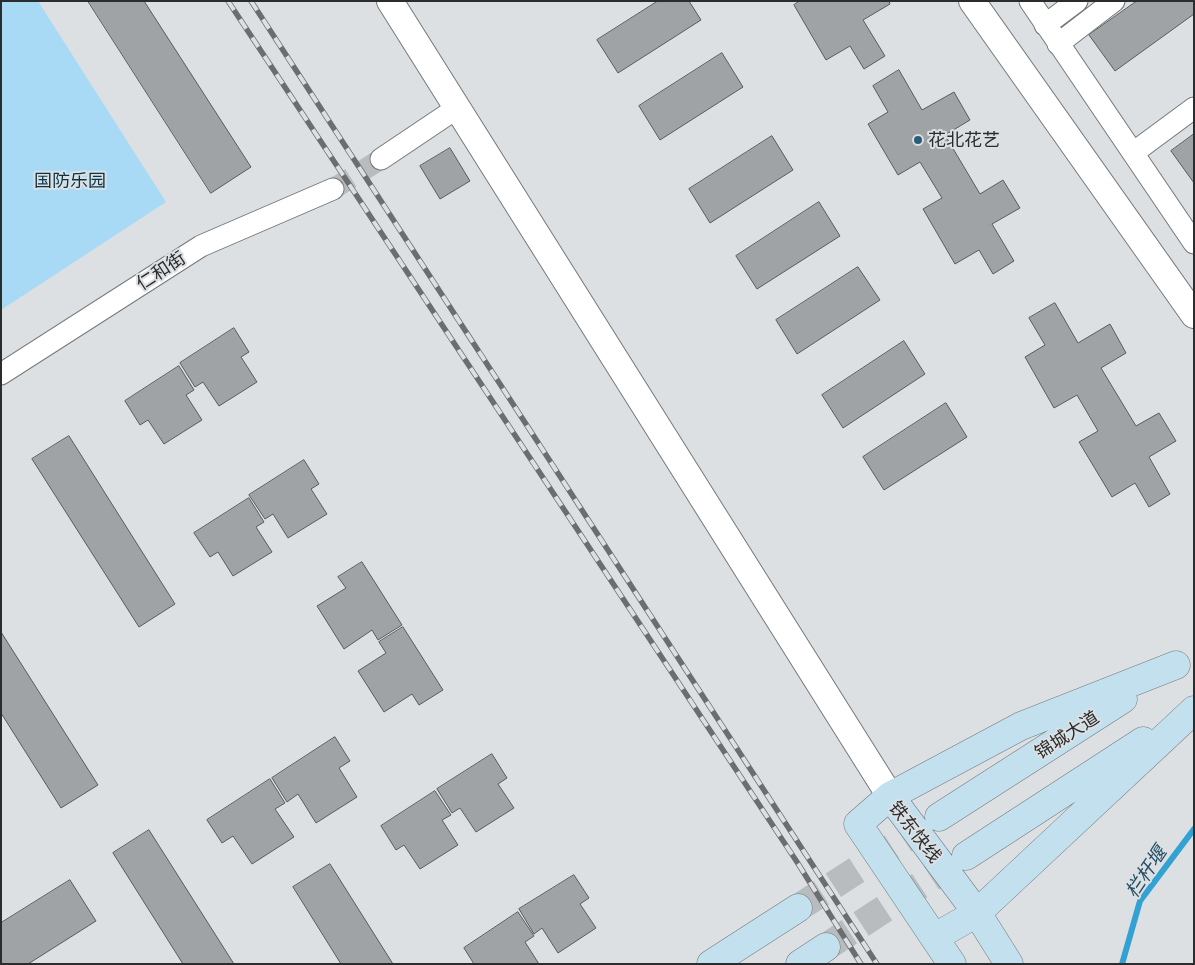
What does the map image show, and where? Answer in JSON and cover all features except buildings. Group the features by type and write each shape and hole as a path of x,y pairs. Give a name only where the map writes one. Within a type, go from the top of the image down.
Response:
{"main road":[{"path":"890,796 1021,726 1185,659"},
{"name":"锦城大道","path":"939,817 1185,659"},
{"path":"966,856 1194,709"},
{"path":"935,937 977,913 1194,709"},
{"name":"铁东快线","path":"952,964 858,824 890,796 977,913 1009,964"},
{"path":"711,964 798,908"},
{"path":"800,964 826,947"}],"street":[{"path":"390,1 890,796"},
{"path":"972,1 1194,315"},
{"path":"1030,1 1194,243"},
{"path":"1046,25 1077,1"},
{"path":"1058,44 1114,1"},
{"path":"381,159 457,108"},
{"path":"1133,153 1194,108"},
{"name":"仁和街","path":"1,374 200,246 333,189"}],"green space":[{"name":"国防乐园","path":"1,1 38,1 166,202 1,310"}],"waterway":[{"name":"栏杆堰","path":"1122,964 1140,901 1194,829"}],"tunnel":[{"path":"333,189 381,159"},
{"path":"798,908 936,819"},
{"path":"826,947 965,856"}],"railway":[{"path":"228,1 797,862 861,964"},
{"path":"251,1 877,964"}],"place":[{"name":"花北花艺","path":"918,140"}]}
